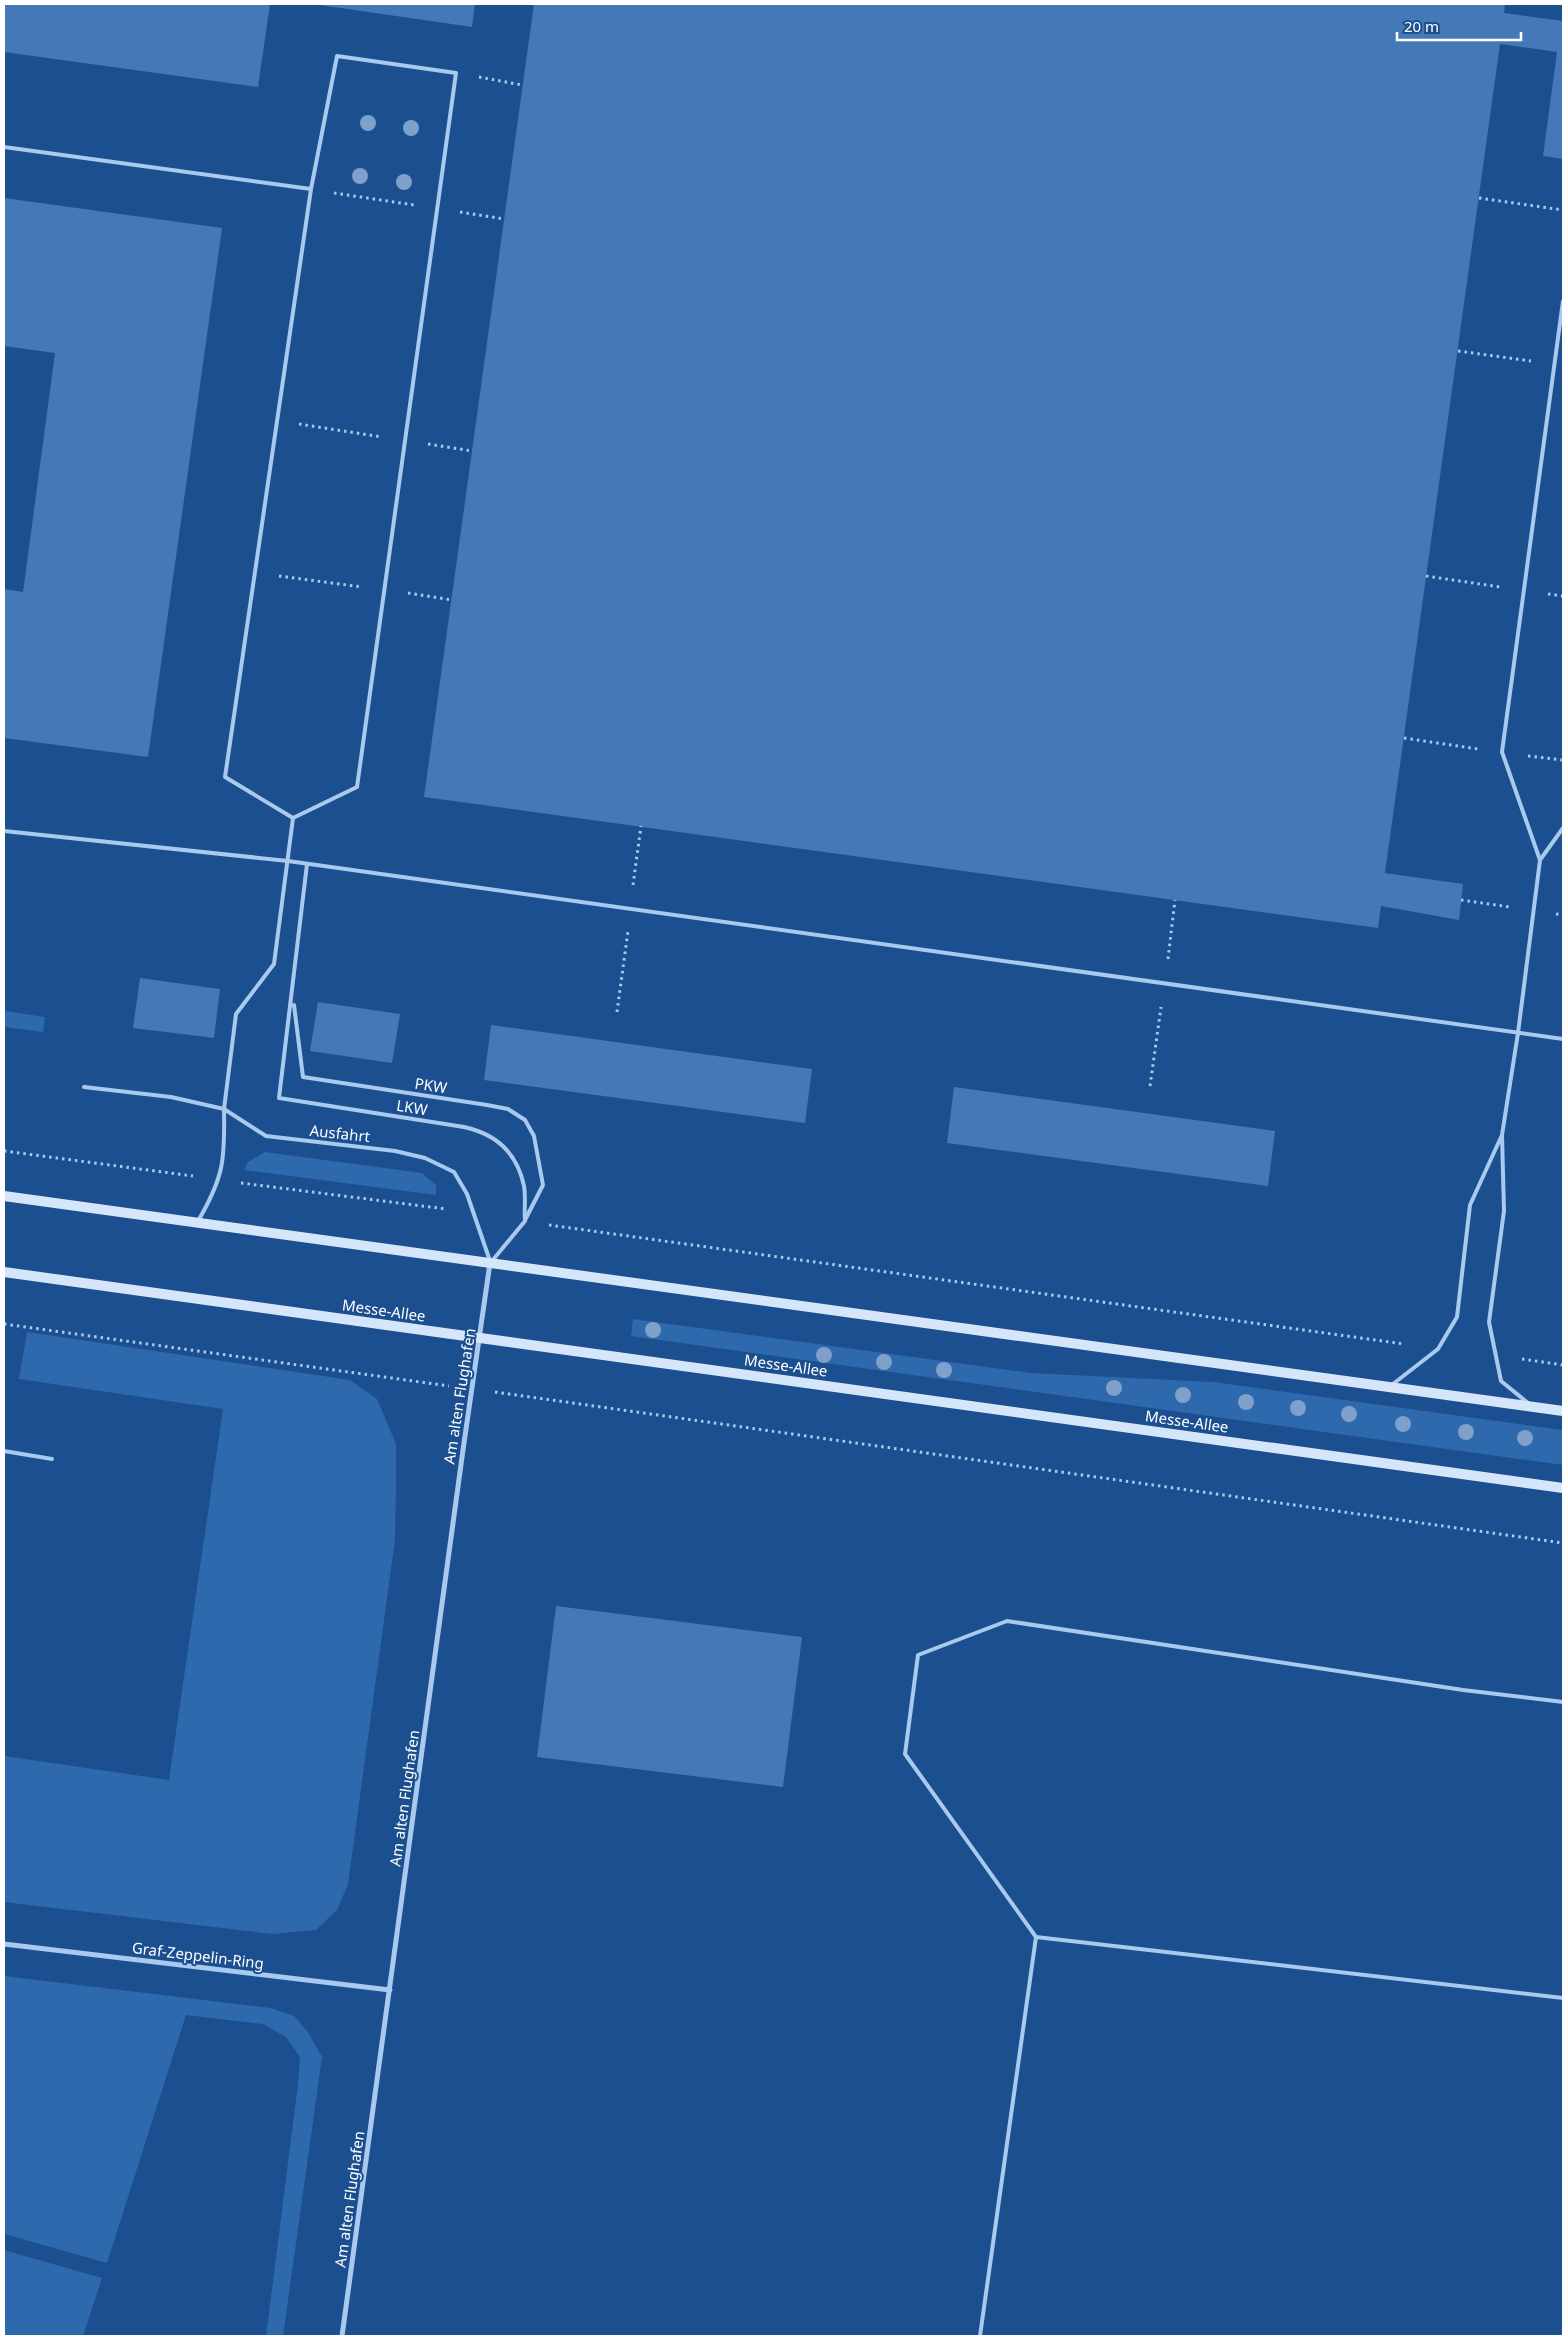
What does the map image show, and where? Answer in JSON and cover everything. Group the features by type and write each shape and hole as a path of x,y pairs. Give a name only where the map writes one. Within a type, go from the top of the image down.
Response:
{"main road":[{"path":"4,1196 1563,1411"},
{"name":"Messe-Allee","path":"4,1272 1563,1488"}],"street":[{"name":"Am alten Flughafen","path":"342,2336 490,1263"},
{"name":"Graf-Zeppelin-Ring","path":"4,1944 390,1990"}],"lane":[{"path":"337,56 456,73 357,787 294,818 225,777 311,189 337,56"},
{"path":"4,147 311,189"},
{"path":"1532,1406 1501,1381 1490,1322 1504,1211 1502,1135 1518,1033 1540,860 1502,752 1563,301"},
{"path":"197,1223 214,1194 219,1180 225,1149 224,1109 236,1014 274,964 294,818"},
{"path":"1540,860 1563,828"},
{"path":"4,831 307,864 1563,1039"},
{"path":"293,998 307,864"},
{"name":"LKW","path":"293,998 279,1098 484,1132 501,1142 515,1162 524,1186 524,1221"},
{"name":"PKW","path":"293,998 302,1077 508,1109 524,1120 534,1136 543,1185 524,1221"},
{"name":"Ausfahrt","path":"84,1087 171,1097 224,1109 266,1136 395,1151 425,1158 454,1172 467,1194 490,1263"},
{"path":"1390,1387 1438,1349 1457,1317 1470,1205 1502,1135"},
{"path":"490,1263 524,1221"},
{"path":"4,1451 52,1459"},
{"path":"980,2336 1036,1936 905,1754 918,1655 1008,1621 1463,1690 1563,1702"},
{"path":"1036,1936 1563,1998"}],"path":[{"path":"456,73 522,86"},
{"path":"311,189 504,219"},
{"path":"1479,198 1563,210"},
{"path":"1458,351 1555,364"},
{"path":"277,421 472,451"},
{"path":"255,572 452,600"},
{"path":"1426,576 1563,596"},
{"path":"4,1151 473,1213"},
{"path":"524,1221 1438,1349"},
{"path":"4,1324 1563,1543"},
{"path":"1496,1356 1563,1365"}],"shaded area":[{"path":"4,1011 45,1017 43,1032 4,1027"},
{"path":"265,1152 422,1173 436,1185 436,1195 244,1170 248,1162"},
{"path":"633,1319 1031,1373 1213,1382 1563,1430 1563,1465 631,1336"},
{"path":"27,1332 350,1380 377,1399 396,1444 395,1540 348,1884 337,1910 316,1930 272,1934 4,1902 4,1756 169,1780 223,1409 19,1379"},
{"path":"4,1976 271,2008 294,2016 308,2032 322,2057 283,2336 266,2336 300,2057 286,2037 263,2024 186,2015 107,2263 4,2234"},
{"path":"4,2250 102,2278 83,2336 4,2336"}],"building":[{"path":"4,4 270,4 258,87 4,52"},
{"path":"313,4 475,4 472,27"},
{"path":"534,4 1505,4 1504,13 1563,21 1563,159 1543,156 1557,52 1500,44 1385,873 1463,884 1459,920 1381,906 1378,928 424,797"},
{"path":"4,198 222,228 148,757 4,738 4,589 23,592 55,353 4,346"},
{"path":"140,978 220,989 214,1038 133,1028"},
{"path":"318,1002 400,1014 392,1063 310,1051"},
{"path":"491,1025 812,1069 805,1123 484,1080"},
{"path":"954,1087 1275,1131 1268,1186 947,1143"},
{"path":"556,1606 802,1637 783,1787 537,1757"}]}
